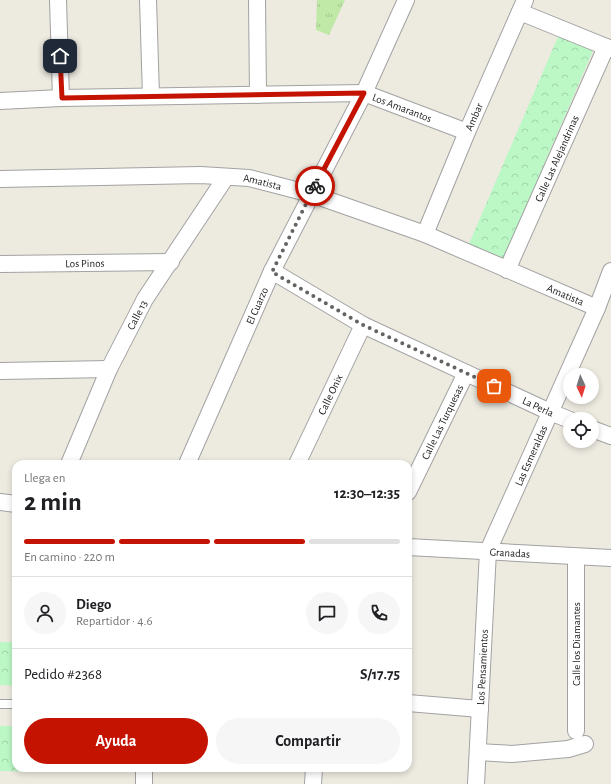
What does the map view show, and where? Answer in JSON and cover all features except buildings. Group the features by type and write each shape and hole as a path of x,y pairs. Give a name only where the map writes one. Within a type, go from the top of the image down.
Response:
{"street":[{"path":"58,0 62,98"},
{"path":"148,0 151,96"},
{"path":"257,0 258,95"},
{"name":"El Cuarzo","path":"189,460 272,272 364,93 406,0"},
{"path":"523,6 608,48"},
{"name":"Ambar","path":"425,234 467,132 523,6"},
{"name":"Calle Las Alejandrinas","path":"508,270 608,48"},
{"name":"Los Amarantos","path":"0,101 151,96 364,93 467,132"},
{"name":"Amatista","path":"0,179 200,175 249,178 311,194 425,234 597,308"},
{"name":"Calle 13","path":"71,460 109,369 145,299 226,177"},
{"name":"Los Pinos","path":"0,264 171,262"},
{"name":"Las Esmeraldas","path":"488,551 597,308 611,271"},
{"name":"La Perla","path":"272,272 363,325 563,417"},
{"name":"Calle Onix","path":"299,460 363,325"},
{"path":"0,371 109,369"},
{"name":"Calle Las Turquesas","path":"412,484 466,373"},
{"path":"599,432 611,436"},
{"path":"0,502 12,504"},
{"name":"Granadas","path":"412,547 611,558"},
{"name":"Los Pensamientos","path":"476,784 488,551"},
{"name":"Calle los Diamantes","path":"576,557 576,731"},
{"path":"412,704 480,709"},
{"path":"478,752 512,754 568,749 585,744"},
{"path":"144,772 144,784"},
{"path":"313,784 314,772"}],"lane":[{"path":"0,704 12,704"}],"green space":[{"path":"317,0 345,0 329,35 316,30"},
{"path":"560,32 595,46 503,260 468,246"},
{"path":"0,642 12,642 12,686 0,685"},
{"path":"0,726 12,726 12,771 0,771"}],"way so far":[{"path":"315,186 272,272 363,325 494,386"}],"route":[{"path":"60,56 62,98 364,93 315,186"}]}
